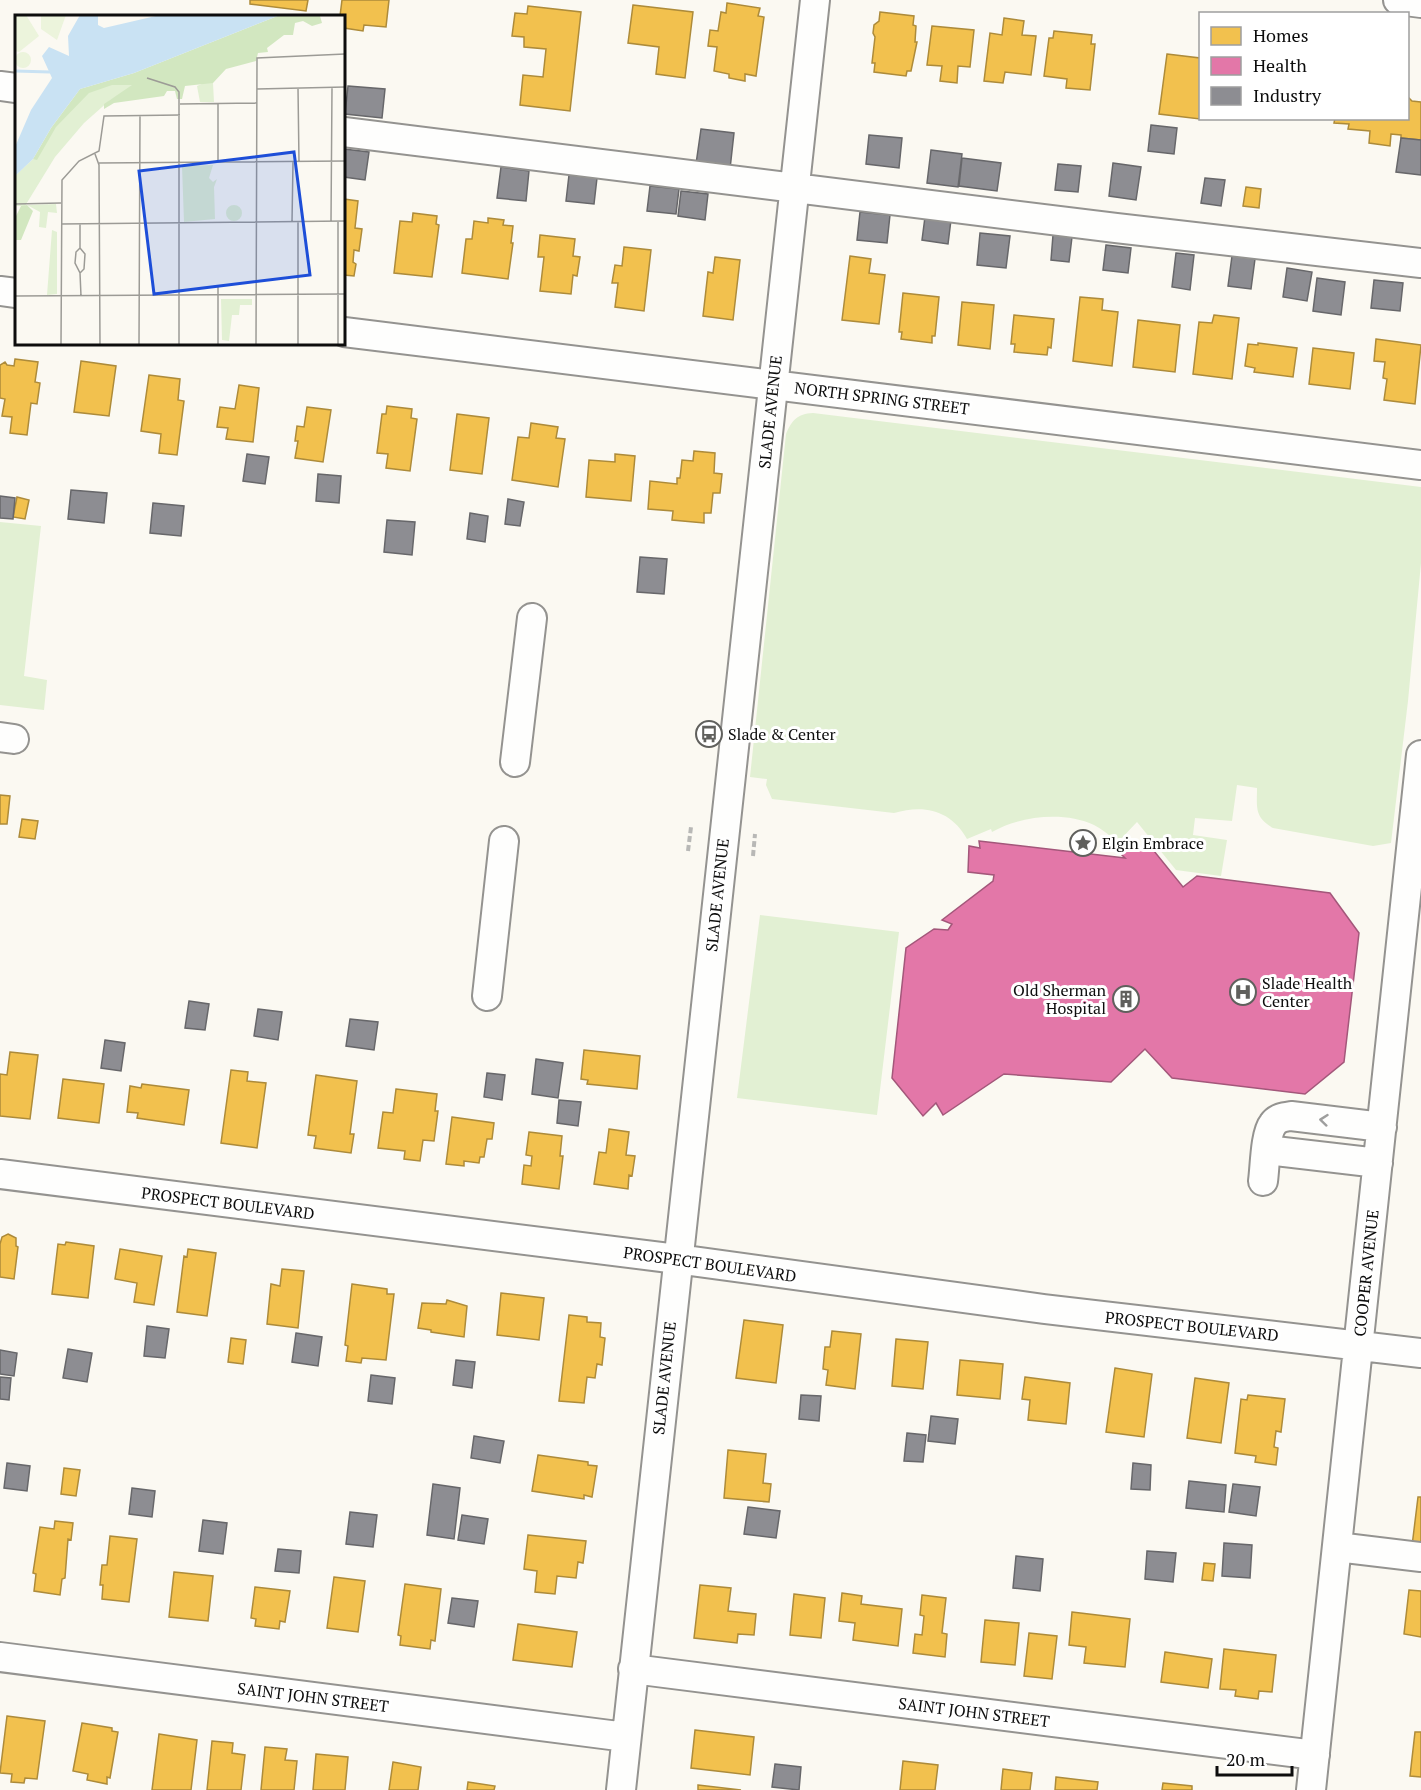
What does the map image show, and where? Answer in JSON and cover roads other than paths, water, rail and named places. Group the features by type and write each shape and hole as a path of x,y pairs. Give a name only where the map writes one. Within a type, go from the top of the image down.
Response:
{"street":[{"name":"SLADE AVENUE","path":"621,1790 815,0"},
{"path":"1398,0 1421,3"},
{"path":"0,86 15,88"},
{"path":"345,132 1116,228 1421,263"},
{"path":"0,291 15,293"},
{"name":"NORTH SPRING STREET","path":"345,333 1421,465"},
{"path":"515,762 532,618"},
{"name":"COOPER AVENUE","path":"1311,1790 1382,1126 1413,903 1421,755"},
{"path":"487,996 504,841"},
{"path":"1263,1181 1268,1142 1272,1125 1277,1120 1291,1116 1382,1126"},
{"path":"1268,1142 1378,1163"},
{"name":"PROSPECT BOULEVARD","path":"0,1174 677,1259 1044,1309 1421,1353"},
{"path":"1337,1547 1421,1557"},
{"name":"SAINT JOHN STREET","path":"0,1657 626,1737"},
{"name":"SAINT JOHN STREET","path":"633,1669 1315,1755"}],"place":[{"name":"Slade & Center","path":"709,734"},
{"name":"Elgin Embrace","path":"1083,843"},
{"name":"Slade Health Center","path":"1243,992"},
{"name":"Old Sherman Hospital","path":"1126,999"}]}
